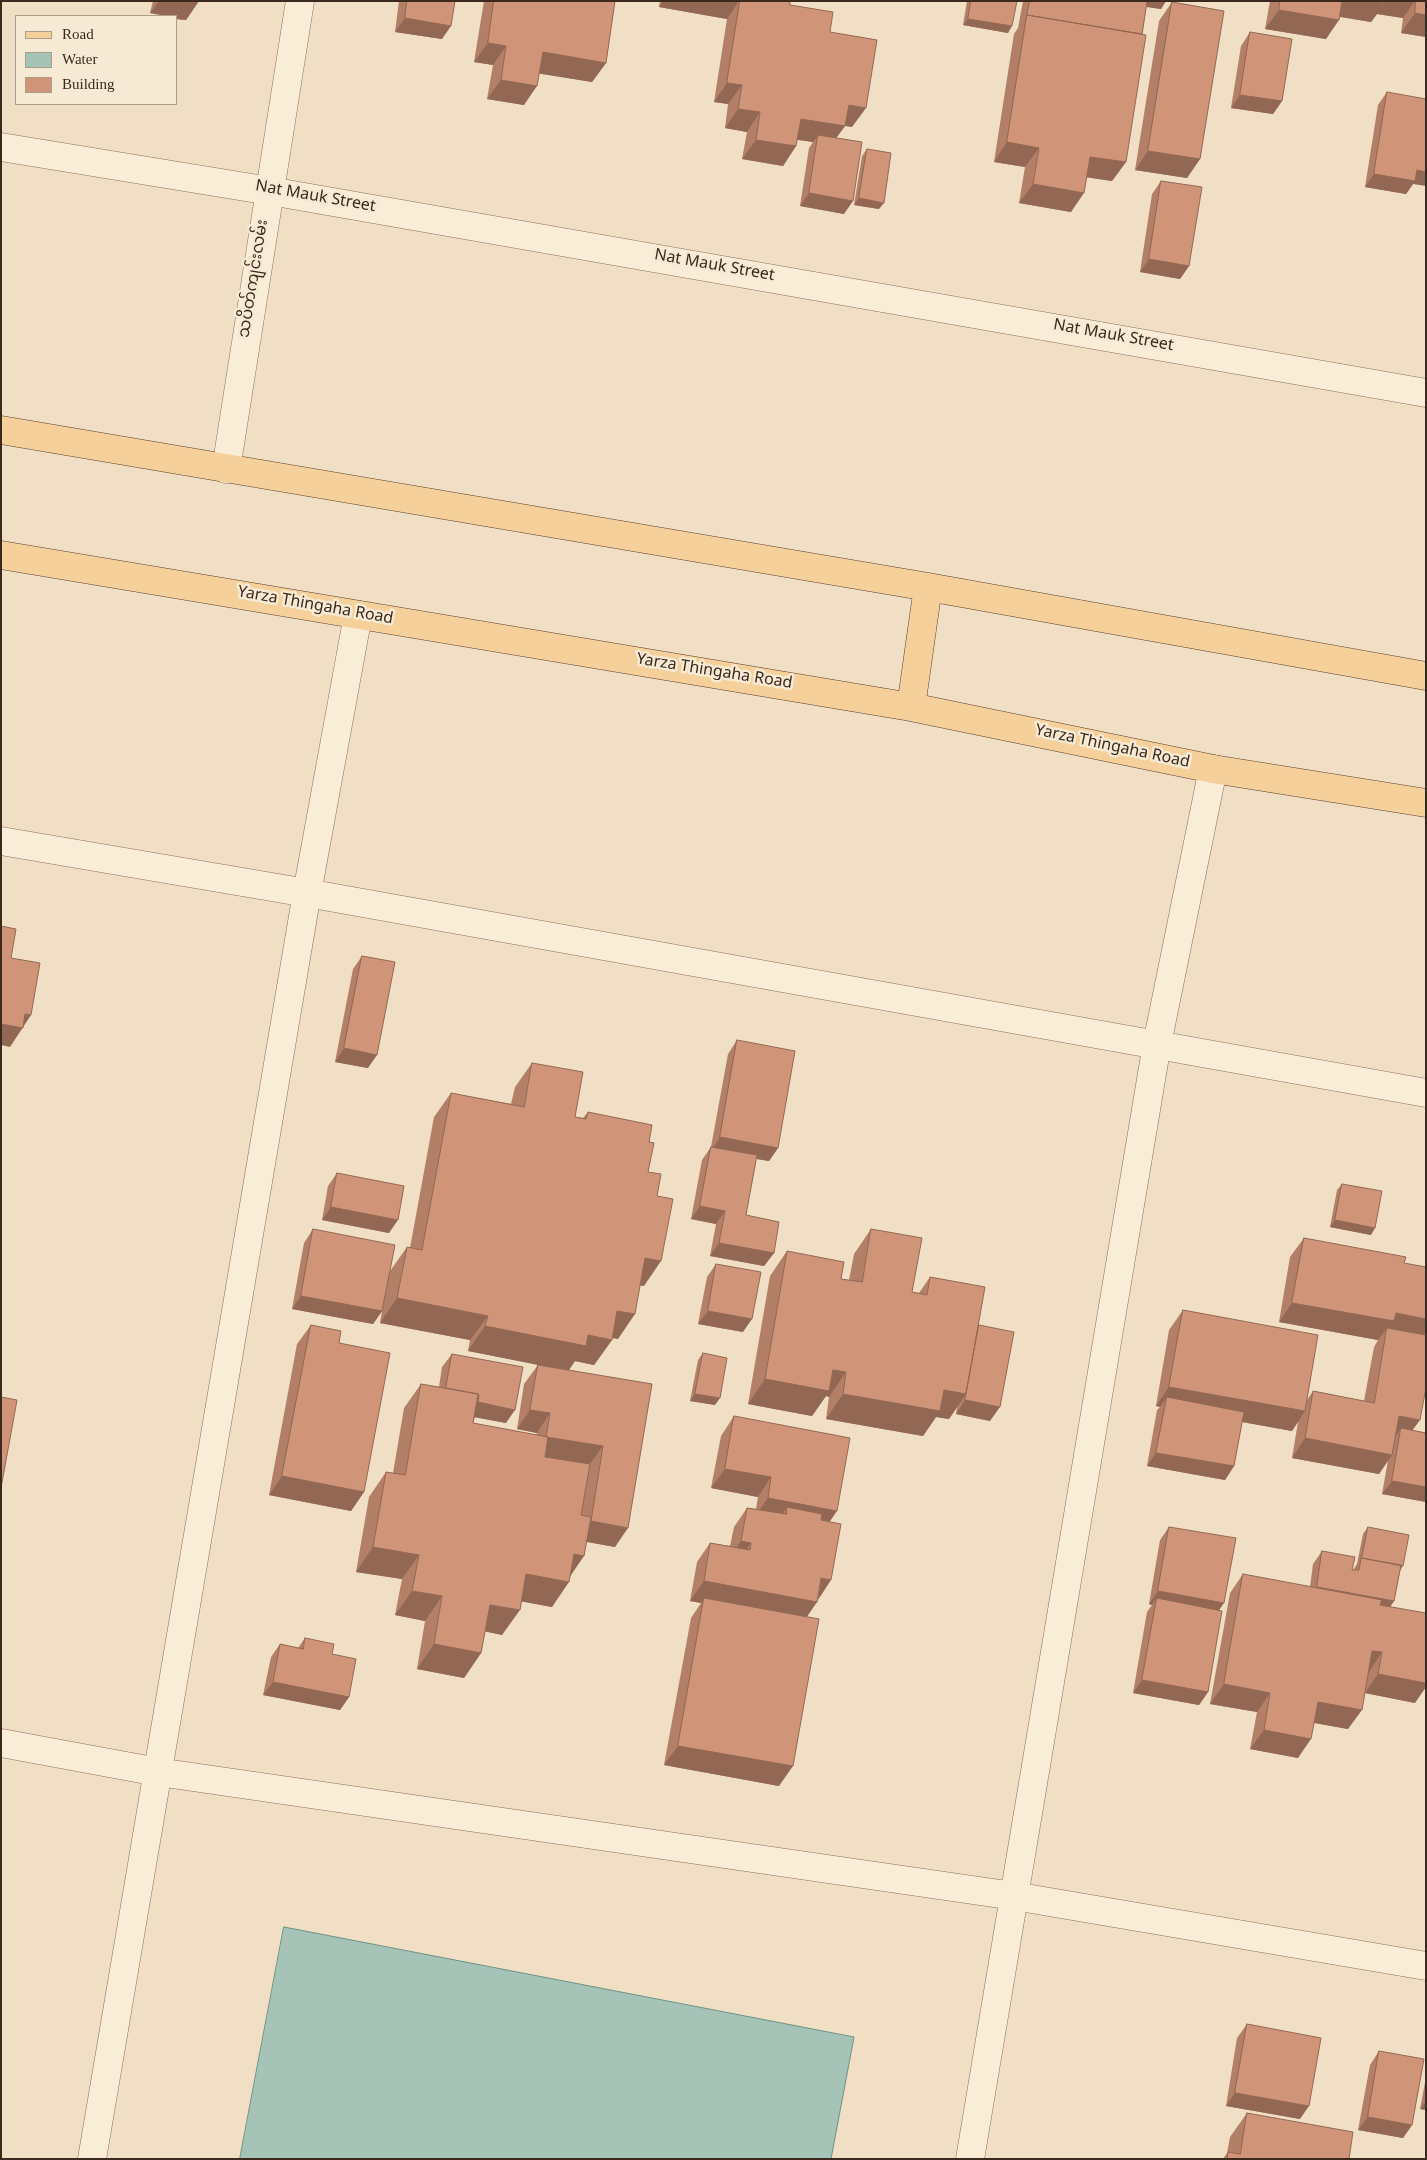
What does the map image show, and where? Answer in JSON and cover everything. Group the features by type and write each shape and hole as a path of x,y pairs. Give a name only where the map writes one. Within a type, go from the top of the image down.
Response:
{"main road":[{"path":"1,430 928,587 1426,676"},
{"name":"Yarza Thingaha Road","path":"1,555 911,707 1214,770 1426,803"},
{"path":"911,707 928,587"}],"street":[{"name":"သပိတ်ကျင်းလမ်း","path":"226,469 300,1"},
{"name":"Nat Mauk Street","path":"1,147 270,191 1426,393"},
{"path":"92,2159 307,893 358,616"},
{"path":"970,2159 1158,1044 1214,770"},
{"path":"1,841 307,893 1426,1093"},
{"path":"1,1743 158,1772 1014,1896 1426,1966"}],"water":[{"path":"284,1927 854,2037 831,2159 240,2159"}],"building":[{"path":"407,1 455,1 451,26 405,18"},
{"path":"494,1 615,1 606,63 543,52 537,86 501,80 506,46 488,43"},
{"path":"740,1 790,1 790,5 833,12 830,32 877,40 866,108 849,105 845,126 801,119 796,146 756,140 760,112 738,109 742,85 727,83"},
{"path":"971,1 1017,1 1012,26 968,19"},
{"path":"1030,1 1147,2 1142,34 1027,15"},
{"path":"1280,1 1342,1 1339,20 1279,10"},
{"path":"1416,1 1426,1 1426,15 1415,13"},
{"path":"1172,2 1224,11 1200,159 1148,151"},
{"path":"1027,15 1146,35 1126,162 1090,157 1084,193 1033,184 1039,148 1007,142"},
{"path":"1250,32 1292,39 1282,101 1240,95"},
{"path":"1387,92 1426,99 1426,172 1417,170 1415,181 1374,174"},
{"path":"818,135 862,142 853,201 809,193"},
{"path":"867,149 891,153 884,203 859,198"},
{"path":"1161,181 1202,187 1189,266 1149,259"},
{"path":"1,926 16,929 11,958 40,963 31,1015 25,1014 23,1028 1,1024"},
{"path":"362,956 395,962 377,1055 344,1048"},
{"path":"737,1040 795,1051 778,1148 720,1137"},
{"path":"532,1063 583,1072 575,1117 586,1119 588,1112 652,1125 649,1142 654,1143 648,1172 661,1174 657,1196 673,1199 661,1261 645,1258 635,1314 617,1311 612,1340 588,1335 586,1346 485,1326 488,1316 397,1298 407,1247 422,1250 451,1093 524,1107"},
{"path":"711,1147 757,1155 746,1215 779,1222 774,1253 719,1243 725,1211 700,1206"},
{"path":"337,1173 404,1186 398,1220 331,1207"},
{"path":"1342,1184 1382,1191 1375,1228 1335,1220"},
{"path":"313,1229 395,1245 382,1311 301,1296"},
{"path":"871,1229 922,1238 912,1292 927,1295 930,1277 985,1287 966,1394 944,1390 940,1411 843,1394 846,1372 833,1370 829,1391 765,1379 787,1251 844,1262 841,1279 862,1282"},
{"path":"1304,1238 1406,1257 1404,1263 1426,1267 1426,1319 1396,1313 1394,1321 1292,1303"},
{"path":"716,1264 761,1272 752,1319 708,1311"},
{"path":"1183,1310 1318,1335 1305,1411 1169,1387"},
{"path":"311,1325 341,1331 339,1343 390,1353 364,1492 282,1476"},
{"path":"979,1325 1014,1332 1000,1407 965,1400"},
{"path":"1387,1328 1426,1335 1426,1388 1420,1420 1399,1416 1392,1455 1305,1438 1313,1391 1374,1403"},
{"path":"703,1353 727,1358 720,1398 695,1394"},
{"path":"452,1354 523,1367 515,1410 478,1402 478,1394 446,1388"},
{"path":"538,1365 652,1384 628,1528 591,1521 603,1446 546,1437 550,1413 530,1410"},
{"path":"421,1384 478,1394 473,1423 548,1437 545,1457 590,1464 581,1515 591,1517 584,1556 574,1554 569,1582 526,1574 520,1610 490,1605 481,1653 434,1644 442,1596 412,1591 419,1555 373,1547 386,1472 405,1475"},
{"path":"1,1397 17,1400 1,1488"},
{"path":"1167,1397 1244,1412 1234,1466 1156,1453"},
{"path":"734,1416 850,1438 837,1511 768,1498 771,1477 725,1469"},
{"path":"1401,1428 1426,1433 1426,1487 1392,1481"},
{"path":"787,1507 822,1514 821,1520 841,1524 831,1580 821,1578 817,1602 704,1581 710,1543 750,1550 751,1543 741,1541 747,1508 786,1514"},
{"path":"1169,1527 1236,1538 1224,1603 1158,1591"},
{"path":"1368,1527 1409,1535 1403,1566 1362,1558"},
{"path":"1322,1551 1355,1557 1352,1570 1359,1570 1361,1558 1401,1565 1394,1601 1317,1587"},
{"path":"1243,1574 1382,1600 1380,1605 1426,1613 1426,1683 1378,1674 1382,1652 1372,1651 1362,1710 1318,1702 1311,1739 1264,1730 1270,1693 1224,1684"},
{"path":"704,1598 819,1619 793,1766 678,1746"},
{"path":"1157,1598 1222,1611 1208,1692 1142,1680"},
{"path":"305,1638 334,1644 332,1654 356,1659 349,1697 273,1682 280,1644 303,1649"},
{"path":"1247,2024 1321,2038 1309,2106 1235,2093"},
{"path":"1379,2051 1424,2059 1412,2125 1368,2117"},
{"path":"1247,2113 1353,2132 1349,2159 1227,2159 1228,2152 1240,2154"}]}
